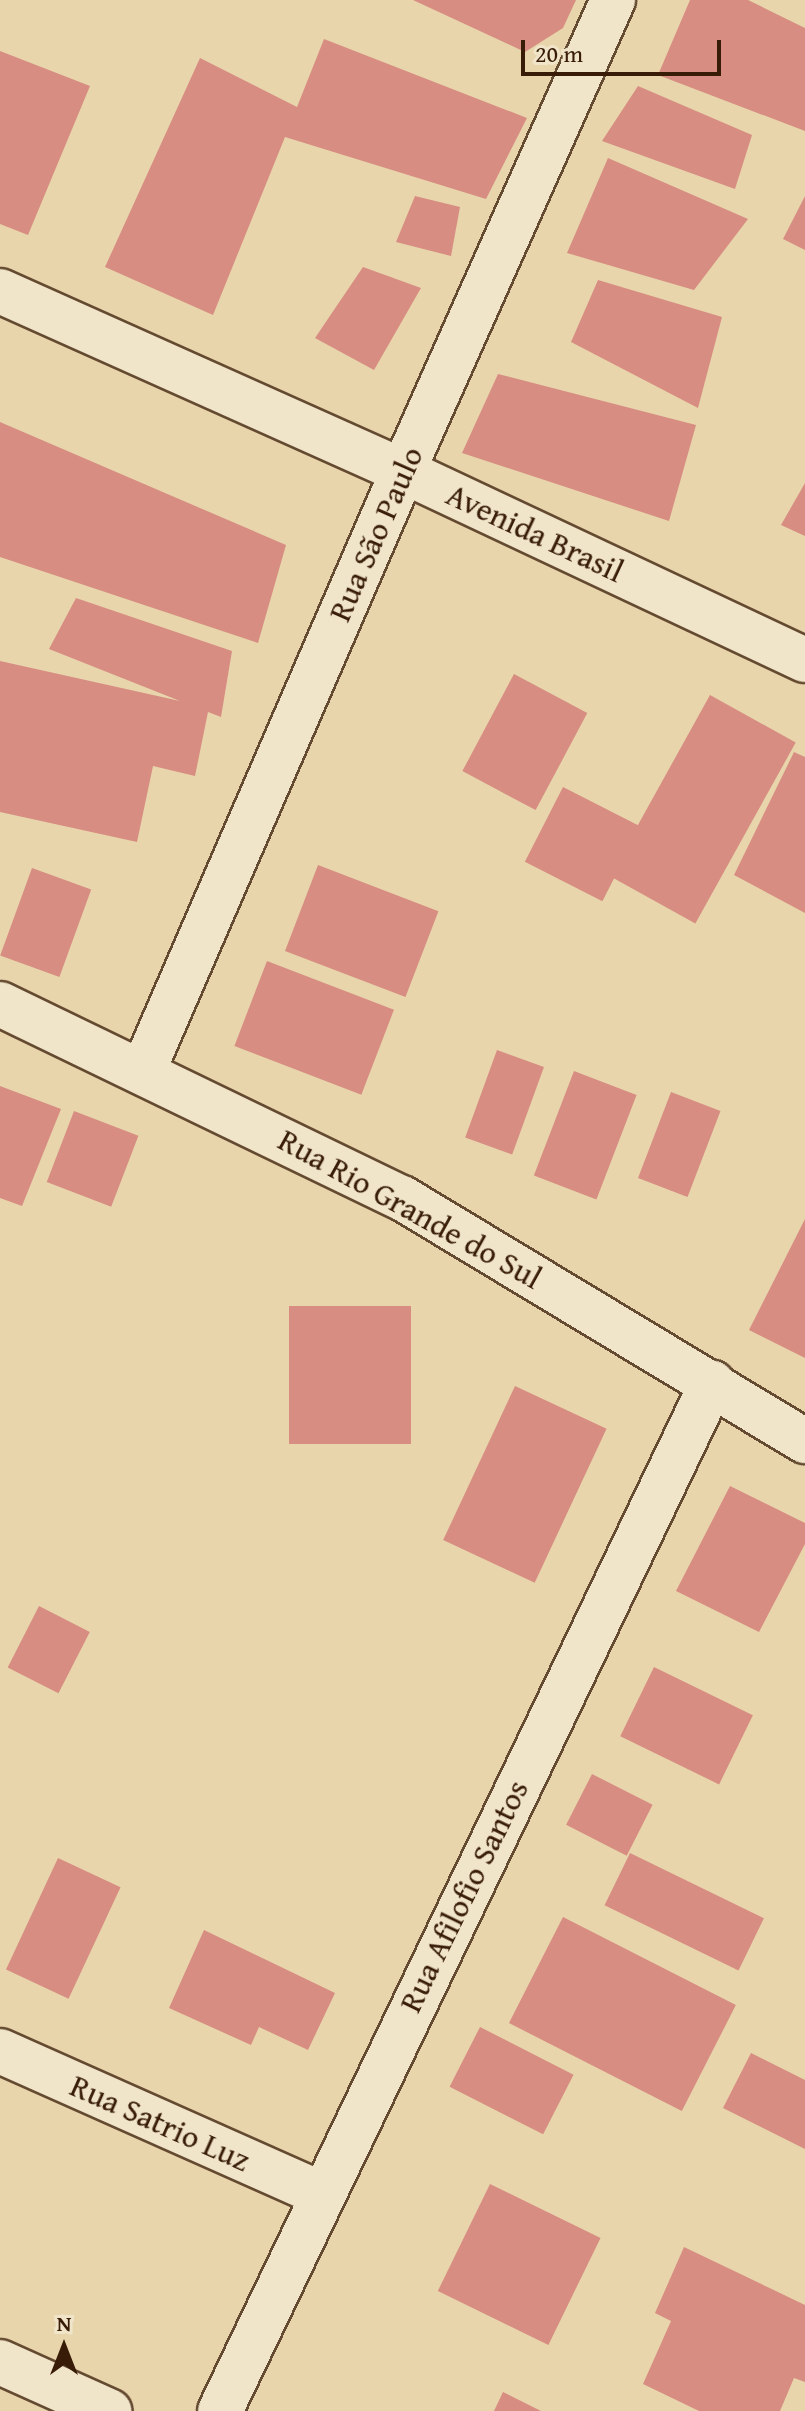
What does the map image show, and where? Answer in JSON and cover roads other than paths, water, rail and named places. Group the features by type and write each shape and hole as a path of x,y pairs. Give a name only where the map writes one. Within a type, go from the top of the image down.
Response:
{"street":[{"name":"Rua São Paulo","path":"143,1071 403,471 613,0"},
{"name":"Avenida Brasil","path":"0,291 403,471 805,660"},
{"name":"Rua Rio Grande do Sul","path":"0,1004 402,1198 805,1441"},
{"name":"Rua Afilofio Santos","path":"220,2411 321,2194 712,1383"},
{"name":"Rua Satrio Luz","path":"0,2051 321,2194"},
{"path":"0,2362 109,2411"}]}
